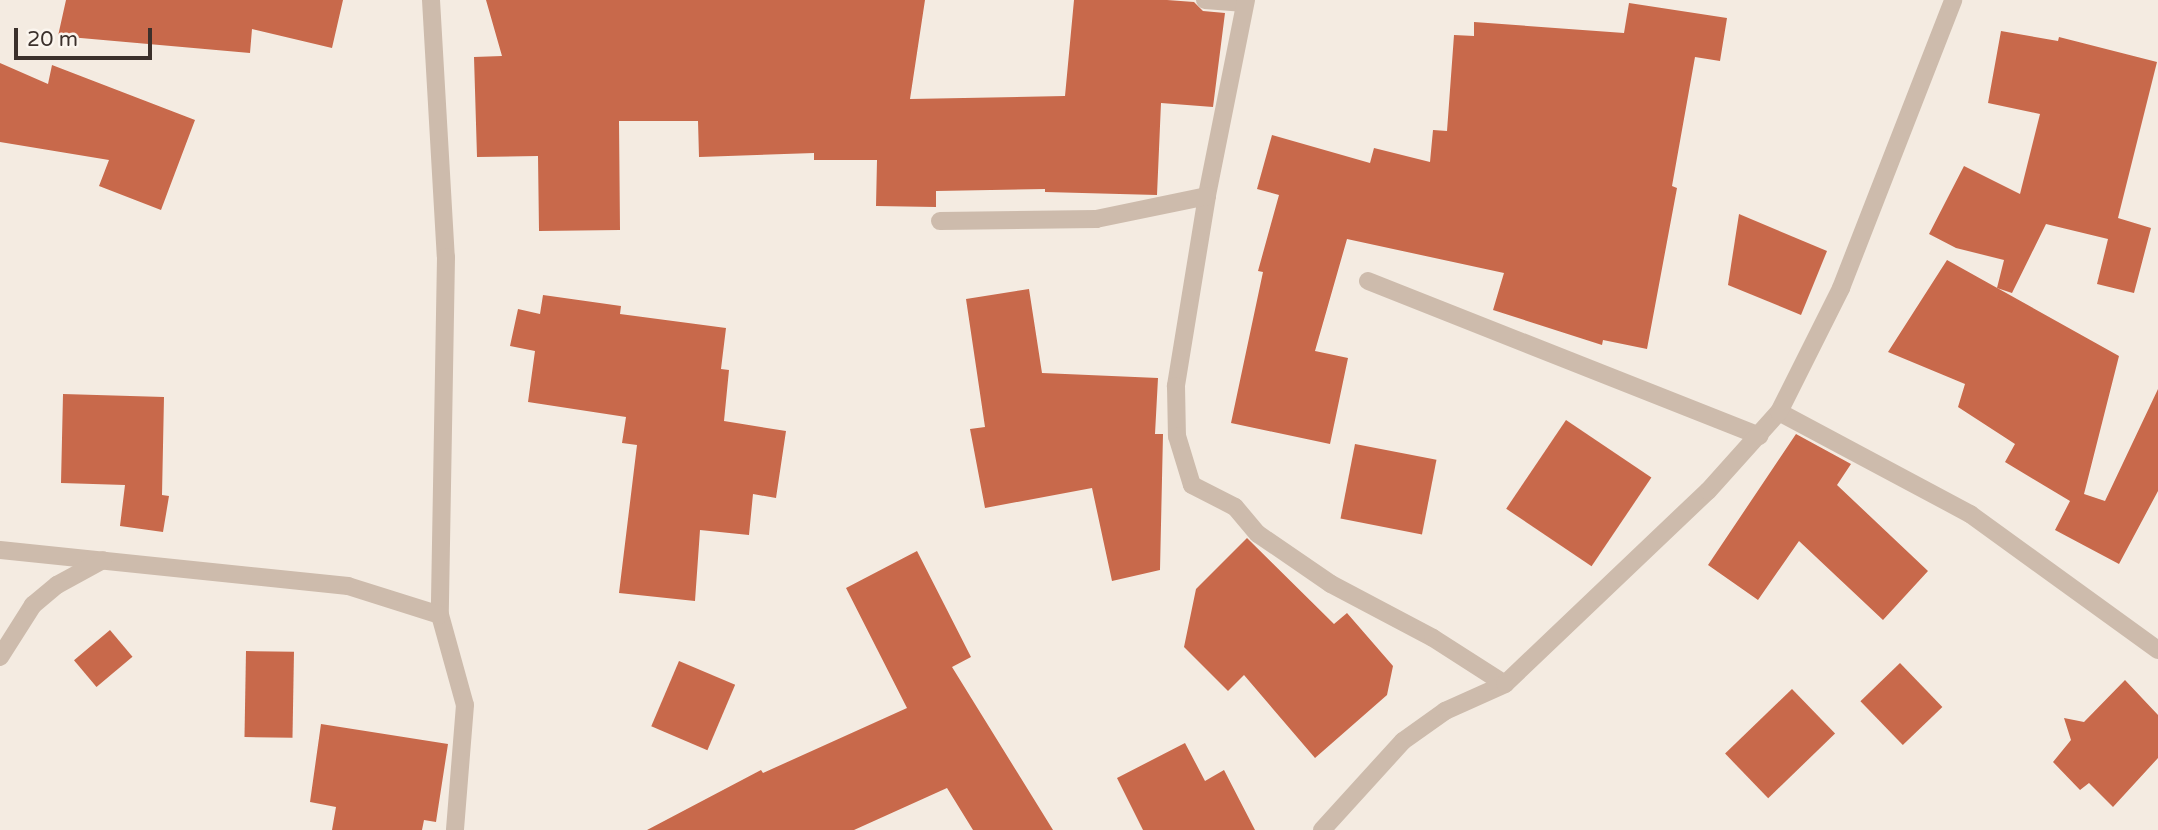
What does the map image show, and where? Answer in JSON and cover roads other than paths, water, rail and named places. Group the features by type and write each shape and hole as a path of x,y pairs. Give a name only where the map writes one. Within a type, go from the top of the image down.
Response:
{"street":[{"path":"431,0 446,257 440,615 465,705 455,830"},
{"path":"1205,0 1246,1 1207,196 1176,386 1177,436 1192,485 1235,507 1258,534 1331,584 1433,638 1505,684"},
{"path":"1322,830 1403,741 1445,711 1505,684 1708,491 1779,412 1841,288 1954,0"},
{"path":"940,221 1096,219 1207,196"},
{"path":"1368,281 1759,436"},
{"path":"1779,412 1970,514 2158,650"},
{"path":"0,550 348,586 440,615"},
{"path":"0,657 33,605 57,585 103,560"}]}
